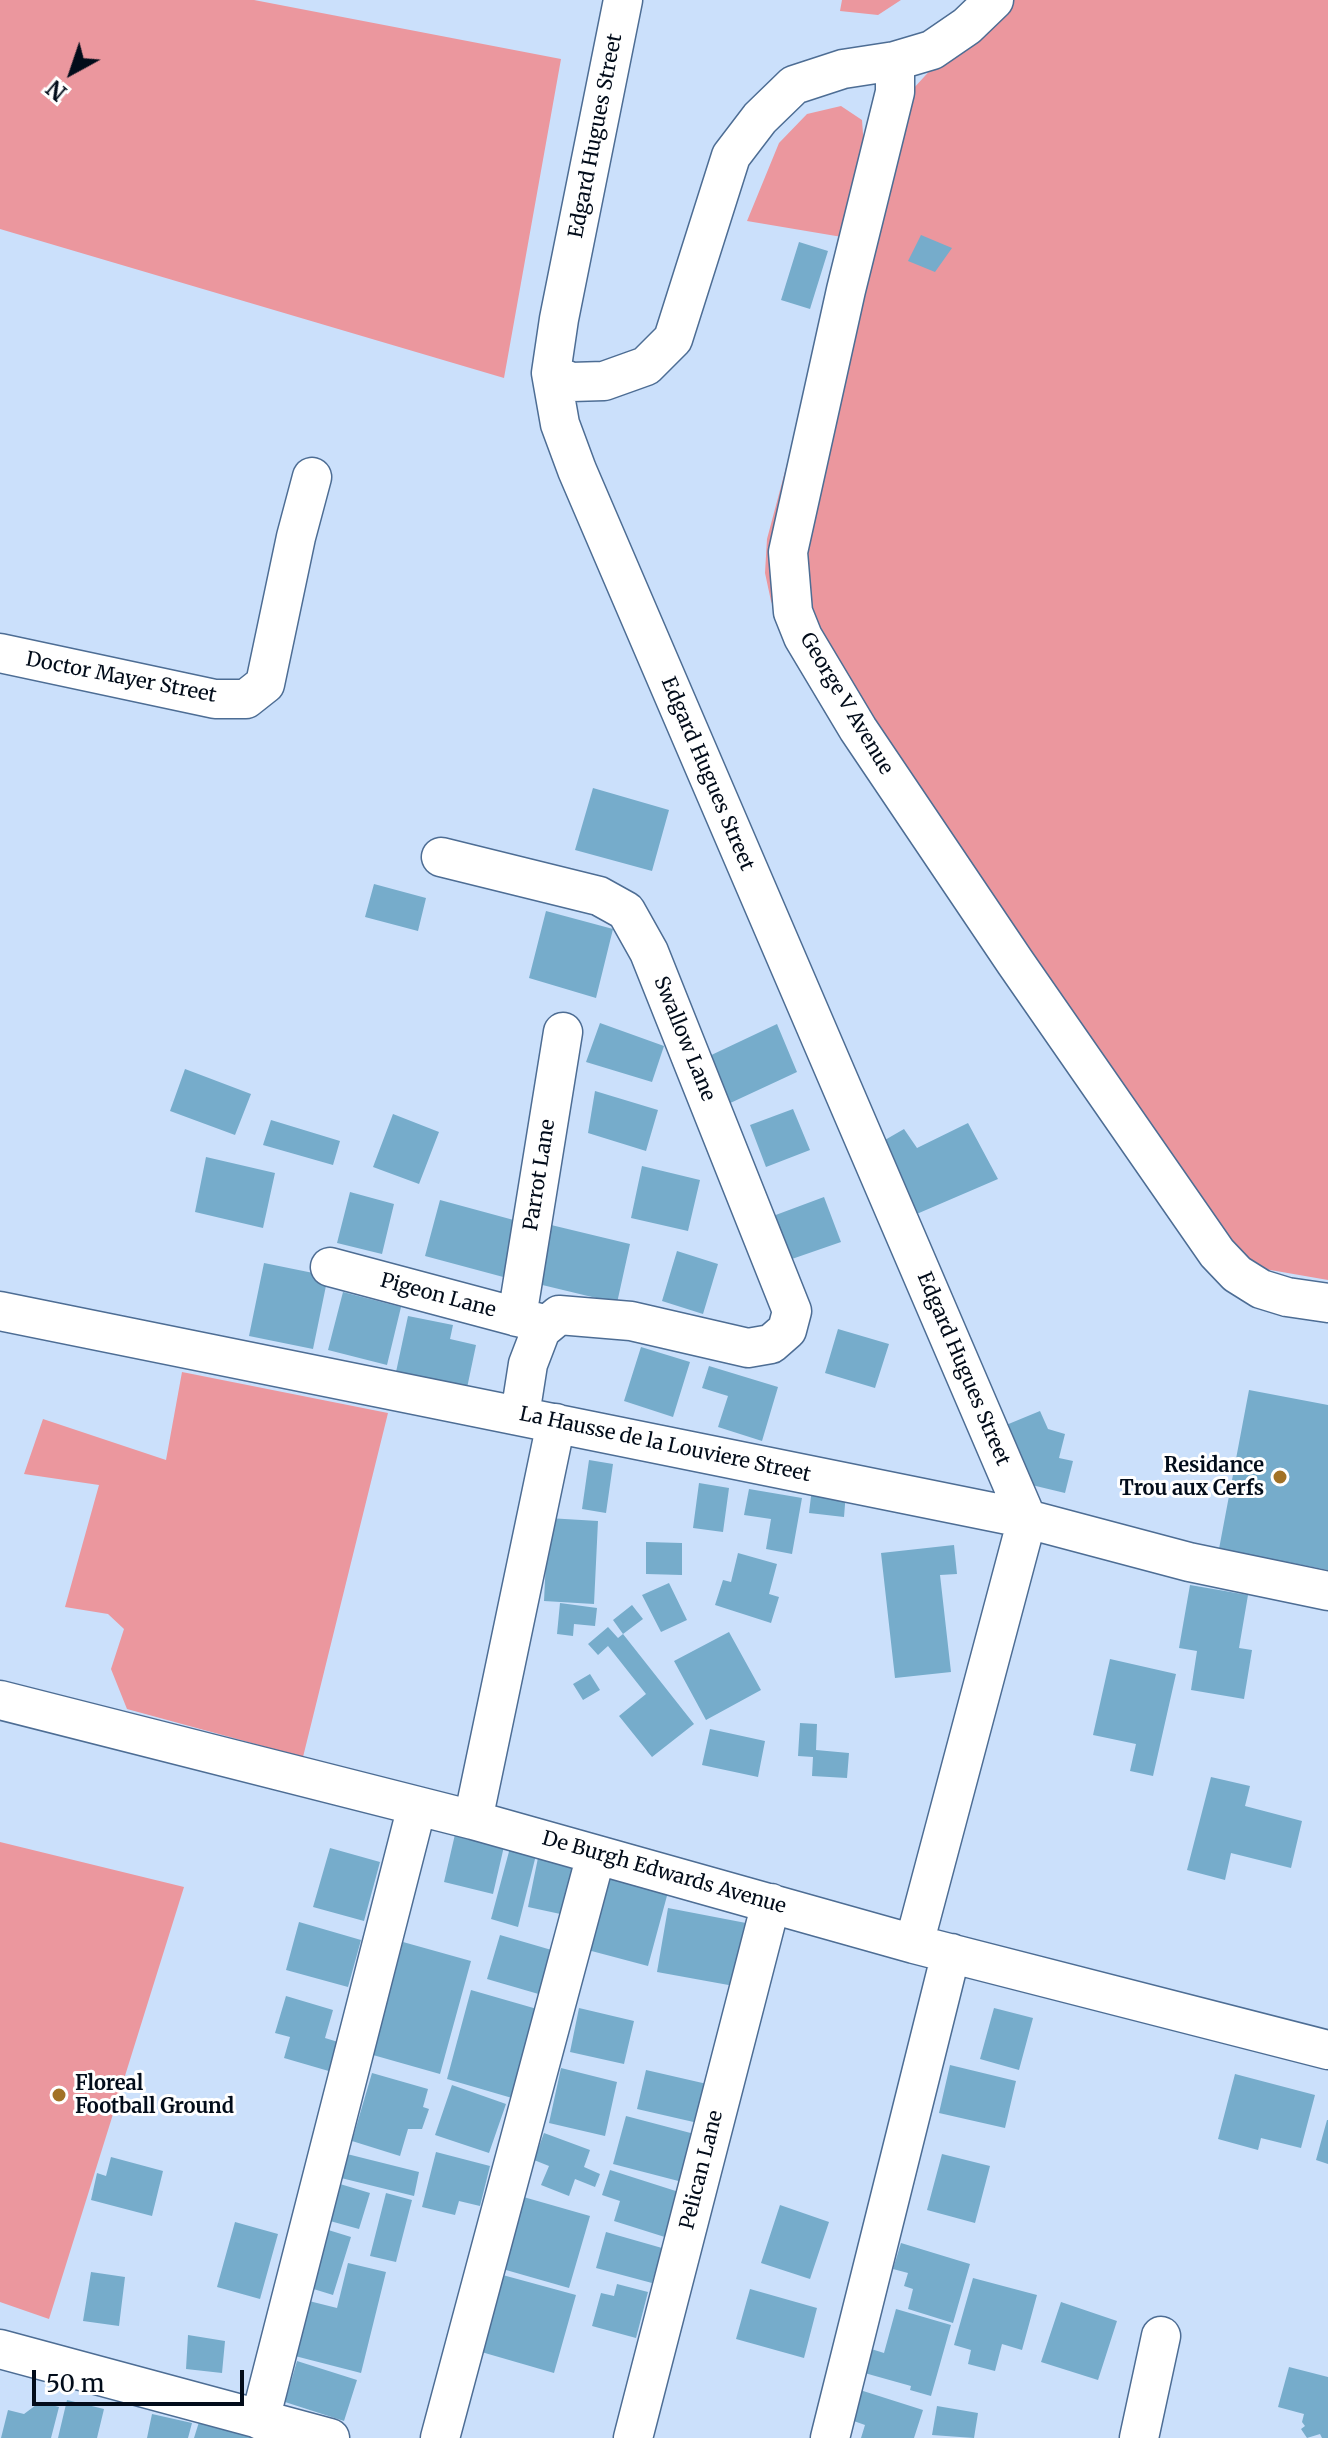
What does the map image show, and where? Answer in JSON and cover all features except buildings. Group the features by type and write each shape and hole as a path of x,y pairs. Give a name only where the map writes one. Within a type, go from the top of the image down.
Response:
{"street":[{"name":"Edgard Hugues Street","path":"623,0 559,319 551,373 560,424 577,470 1027,1519"},
{"path":"551,373 571,382 604,381 646,366 673,339 731,156 760,118 794,85 843,69 895,61 932,50 967,26 994,0"},
{"name":"George V Avenue","path":"895,61 895,92 788,552 793,612 803,637 858,729 1217,1253 1237,1274 1261,1289 1287,1297 1328,1303"},
{"name":"Doctor Mayer Street","path":"0,653 215,699 246,699 265,684 312,477"},
{"name":"Swallow Lane","path":"441,857 599,896 626,911 649,952 792,1311 787,1330 771,1344"},
{"name":"Parrot Lane","path":"473,1820 538,1419 528,1364 541,1330 563,1032"},
{"name":"Pigeon Lane","path":"330,1267 541,1319 586,1315 631,1321 748,1348 771,1344"},
{"name":"La Hausse de la Louviere Street","path":"0,1311 1027,1519 1189,1562 1328,1591"},
{"path":"914,1944 1027,1519"},
{"name":"De Burgh Edwards Avenue","path":"0,1700 473,1820 914,1944 1328,2050"},
{"path":"260,2420 417,1806"},
{"path":"440,2438 596,1855"},
{"name":"Pelican Lane","path":"633,2438 771,1903"},
{"path":"830,2438 951,1953"},
{"path":"1139,2438 1161,2336"},
{"path":"0,2349 330,2438"}],"shaded area":[{"path":"0,0 254,0 561,59 504,378 0,229"},
{"path":"842,0 901,0 878,15 840,11"},
{"path":"995,0 1328,0 1328,1280 1230,1263 783,632 771,601 765,573 767,539 804,400 912,90"},
{"path":"841,106 862,120 865,161 842,237 747,221 779,143 807,114"},
{"path":"182,1372 388,1413 303,1757 127,1709 111,1669 124,1629 108,1614 65,1607 99,1485 24,1474 43,1419 166,1460"},
{"name":"Floreal Football Ground","path":"0,1842 184,1887 49,2319 0,2302"}],"place":[{"name":"Residance Trou aux Cerfs","path":"1280,1477"},
{"name":"Floreal Football Ground","path":"59,2095"}]}
